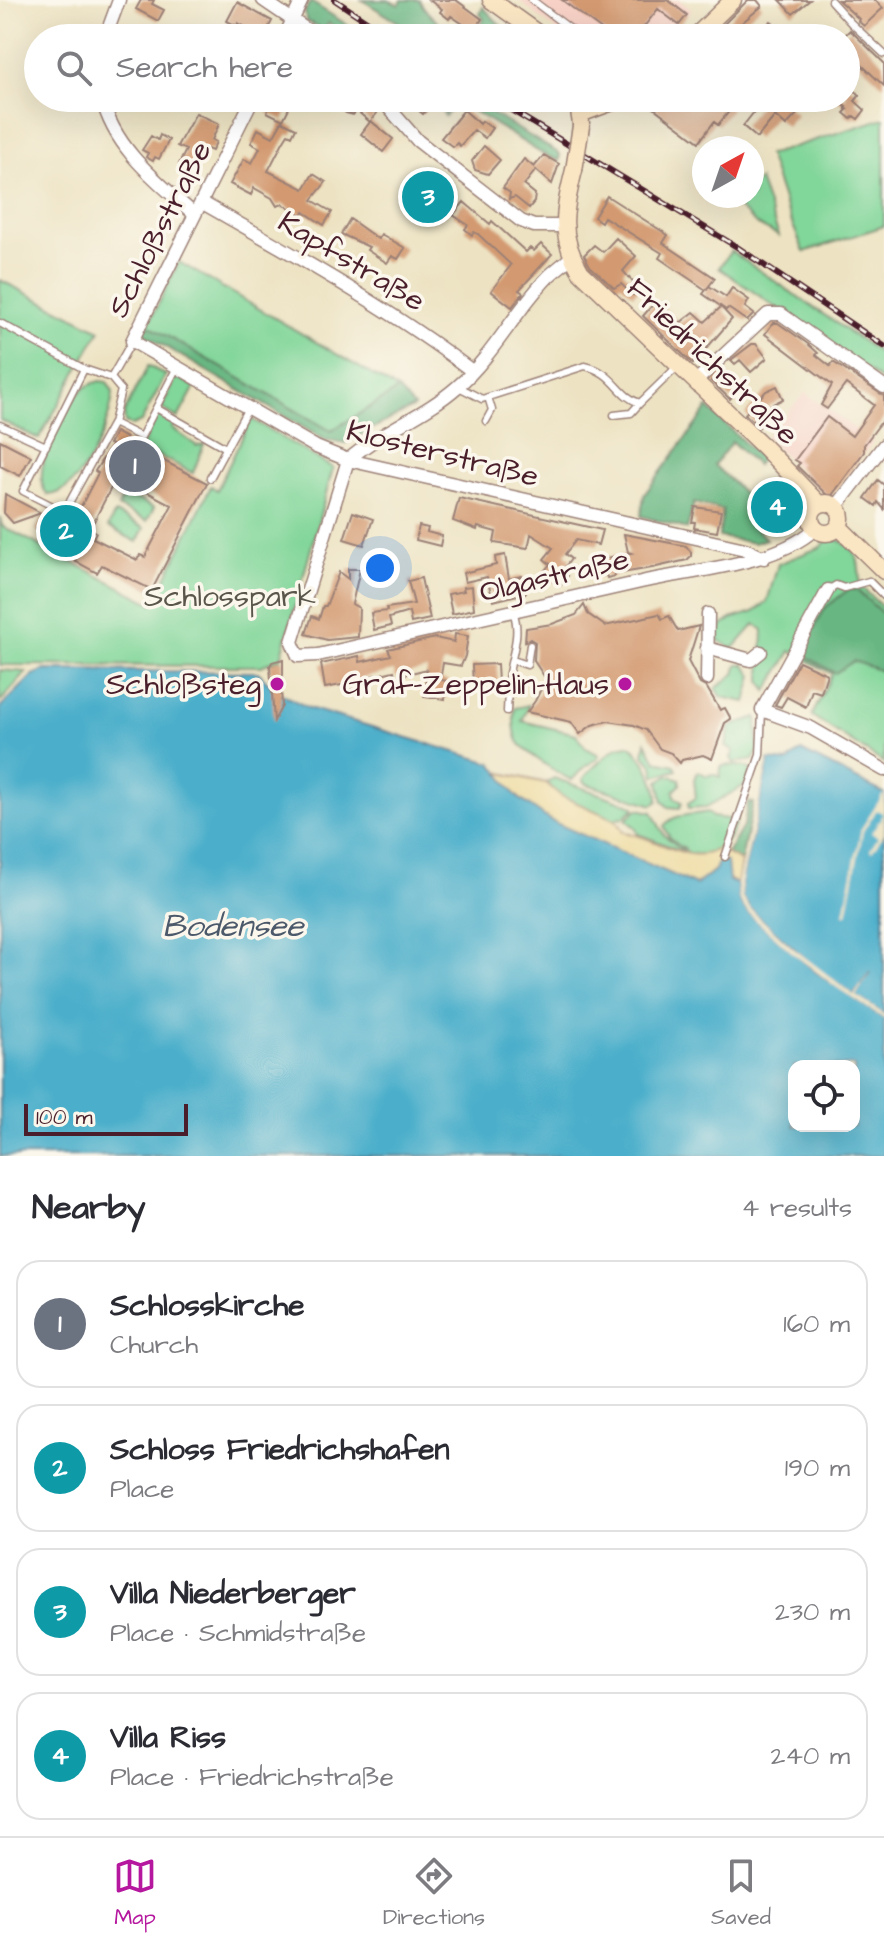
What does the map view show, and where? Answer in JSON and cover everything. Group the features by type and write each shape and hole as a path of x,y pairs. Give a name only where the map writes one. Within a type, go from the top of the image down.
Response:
{"main road":[{"path":"491,0 524,24"},
{"path":"708,24 733,0"},
{"path":"571,257 564,226 580,113"},
{"name":"Friedrichstraße","path":"571,257 581,272 657,341 678,366 698,380 819,504"},
{"path":"819,504 836,507 842,517 839,527 830,533 815,529 811,514 819,504"},
{"path":"839,527 873,570"}],"street":[{"path":"110,24 119,0"},
{"path":"263,0 297,24"},
{"path":"291,24 302,0"},
{"path":"108,112 130,155 194,214"},
{"name":"Schloßstraße","path":"132,341 246,112"},
{"path":"393,112 418,141 521,221 534,226 564,226"},
{"name":"Kapfstraße","path":"201,202 382,308 472,371"},
{"path":"348,460 457,387 547,278 571,257"},
{"path":"698,380 768,314 781,314 884,387"},
{"name":"Klosterstraße","path":"132,341 320,450 348,460 745,549 764,558"},
{"path":"836,507 884,445"},
{"name":"Olgastraße","path":"348,460 292,642 298,656 318,655 698,569 764,558 799,542 815,529"},
{"path":"762,710 828,590"},
{"path":"707,679 708,614"},
{"path":"707,648 751,660 761,652"},
{"path":"758,695 762,710"},
{"path":"762,710 811,728 884,770"}],"lane":[{"path":"532,0 564,24"},
{"path":"831,1 852,24"},
{"path":"860,31 884,54"},
{"path":"0,323 84,369 111,378 121,390 113,423 64,512 23,491 84,369"},
{"path":"111,378 132,341"},
{"path":"457,387 482,399 585,366 602,370 632,401 640,403"},
{"path":"614,415 631,413 678,366"},
{"path":"113,423 141,437 177,367"},
{"path":"486,421 492,410 488,397"},
{"path":"156,408 226,448"},
{"path":"210,478 248,408"},
{"path":"0,425 46,446"},
{"path":"828,590 836,585 844,588 873,570 884,596"},
{"path":"507,711 509,677 517,641 517,621 513,611"},
{"path":"512,660 527,665 530,645"},
{"path":"725,857 760,755 762,710"}],"shaded area":[{"path":"518,0 679,0 692,10 680,24 548,24"},
{"path":"805,393 873,442 829,499 766,437"}],"green space":[{"path":"362,0 388,0 399,5 402,0 419,0 440,24 401,24"},
{"path":"311,2 346,24 313,24 306,21 305,11"},
{"path":"483,7 499,24 481,24 484,19 480,14"},
{"path":"475,112 490,112 560,154 559,161"},
{"path":"884,118 884,226 804,252 768,155"},
{"path":"764,194 779,236 756,224 738,208 764,208"},
{"path":"731,251 884,356 884,382 719,268"},
{"path":"179,262 398,390 331,431 148,325"},
{"path":"0,280 100,330 39,439 0,420"},
{"path":"148,325 331,431 398,390 414,407 345,443 325,440 142,333"},
{"path":"148,366 166,375 141,422 132,426 125,423 124,413"},
{"path":"177,377 195,387 178,418 161,408"},
{"path":"100,381 107,382 113,392 101,437 72,483 60,492 48,495 42,473 58,425 82,390"},
{"path":"708,408 762,459 756,465 732,442 714,465 758,507 752,525 766,539 754,543 719,537 723,510 694,503 687,529 641,516 644,495"},
{"path":"158,413 177,423 172,428 197,446 204,444 193,473 141,447"},
{"name":"Schlosspark","path":"251,419 333,468 281,658 261,666 0,665 0,517 2,526 153,604 211,486 217,490"},
{"path":"125,493 154,508 147,521 118,507"},
{"path":"115,513 144,528 137,542 108,527"},
{"path":"837,539 855,553 860,586 884,609 884,763 812,716 832,674 791,651 767,691 761,681 763,630 755,624 734,648 715,638 714,633 731,619 754,612 767,602 778,564 821,547 827,540"},
{"path":"849,589 857,590 884,615 884,672 854,661 835,673 801,653 825,608"},
{"path":"738,664 744,664 753,676 746,702 722,697 716,688 735,674"},
{"path":"0,670 27,672 0,702"},
{"path":"529,705 522,721 576,734 586,748 599,755 598,758 572,780 535,757 518,741 514,724 515,708"},
{"path":"757,717 758,751 753,760 734,763 731,758 734,751 726,747 730,727"},
{"path":"646,742 656,761 675,765 677,770 655,776 653,765 644,755"},
{"path":"629,745 644,762 653,779 658,801 653,805 587,784 583,780 616,748"},
{"path":"721,767 747,767 752,771 747,784 706,807 689,808 688,803 696,798 694,779 698,771 707,776 720,777"},
{"path":"668,775 680,779 680,785 674,791 675,798 682,802 680,808 668,807 663,801 659,781"},
{"path":"554,778 634,806 634,809 616,820 561,796 546,783"},
{"path":"748,802 753,803 741,861 727,854 744,825"},
{"path":"637,809 652,812 664,835 684,851 669,837 664,826 674,818 708,812 712,817 737,820 729,838 719,849 708,854 695,854 681,851 638,834 626,820"}],"sand":[{"path":"497,772 546,783 561,796 616,820 623,832 673,849 698,854 720,847 741,861 737,884 715,870 696,885 578,836 535,810 514,793"}],"water":[{"name":"Bodensee","path":"45,670 258,672 279,693 309,708 492,763 516,796 551,821 696,885 715,870 719,860 727,862 729,881 737,884 739,900 748,913 816,972 884,1019 884,1156 0,1156 0,708 33,675"},
{"path":"801,751 884,793 884,1014 855,996 870,972 854,995 815,967 751,910 742,897 741,884 769,760 787,762"}],"pier":[{"path":"766,757 769,758 741,884 742,897 751,910 793,948 854,995 870,972 856,996 884,1014 884,1019 795,955 748,913 739,900 737,884"},
{"path":"884,793 884,834 872,852 870,850 878,837 871,833 883,814 877,810 863,831 847,914 844,914 861,829"}],"building":[{"path":"141,0 154,0 152,4 164,10 158,21 136,9"},
{"path":"429,0 456,0 482,19 478,24 463,24 451,16 449,19 440,12 442,9"},
{"path":"562,0 668,0 687,15 678,24 658,9 646,24 594,24"},
{"path":"748,0 757,0 762,6 740,24 724,24"},
{"path":"780,0 810,0 793,14"},
{"path":"838,0 875,0 883,8 864,26"},
{"path":"237,2 272,21 270,24 233,24 227,21"},
{"path":"860,40 884,63 884,86 860,63"},
{"path":"860,106 865,110 858,119 854,116 851,119 844,113 860,112"},
{"path":"267,112 287,112 283,120"},
{"path":"358,112 377,113 371,121 393,139 383,152 361,134 370,122"},
{"path":"462,112 492,128 485,138 474,130 460,146 457,143 453,147 441,138"},
{"path":"659,112 729,112 718,125 714,122 704,136 692,137"},
{"path":"754,112 797,114 786,126 775,116 759,136 743,126"},
{"path":"196,113 219,124 212,140 216,142 212,151 207,149 194,172 179,164 186,150 177,146"},
{"path":"282,121 296,128 292,136 288,134 268,171 304,189 313,174 326,182 312,200 332,212 324,225 304,212 302,215 283,204 277,206 272,198 254,188 251,195 230,184 244,159 252,163 260,148 251,143 258,129 273,137"},
{"path":"160,135 169,140 159,159 155,157 153,161 142,150 151,136 158,140"},
{"path":"484,146 500,160 488,174 475,170 472,161"},
{"path":"544,155 559,164 552,184 536,170 524,185 535,194 529,208 515,197 509,199 510,193 503,188 524,159 534,167"},
{"path":"417,180 437,191 426,207 413,196 419,188"},
{"path":"607,196 668,235 663,243 715,278 706,290 659,258 662,253 604,217 601,222 594,217"},
{"path":"464,202 490,224 492,221 526,252 530,248 534,251 541,244 552,254 519,290 523,293 512,307 491,291 511,265 478,234 474,232 472,235 465,229 468,225 453,215"},
{"path":"350,219 378,239 381,234 405,248 398,259 392,256 387,263 367,250 369,247 341,234"},
{"path":"616,238 636,256 623,271 639,289 633,295 621,284 614,288 590,266 584,255 594,245 603,252"},
{"path":"709,286 726,297 732,288 749,300 745,307 754,314 747,321 728,308 726,310 703,294"},
{"path":"656,301 680,323 694,312 705,322 721,307 732,319 693,364 643,316"},
{"path":"773,323 778,323 808,344 830,366 833,362 884,396 884,418 864,445 864,452 830,498 797,466 800,463 795,460 827,417 852,436 874,405 846,384 827,409 821,405 832,385 765,334"},
{"path":"756,344 767,358 751,372 740,360 735,364 731,360"},
{"path":"723,372 740,388 730,399 711,381"},
{"path":"777,386 783,399 767,407 773,412 759,427 745,414 766,391"},
{"path":"115,432 126,438 125,441 207,483 152,590 102,565 97,573 75,561 79,553 36,530 44,514 70,528 98,473 95,471 112,445 109,444","holes":["120,478 172,505 145,557 140,555 137,560 93,538 96,532 90,529 114,482 117,484"]},
{"path":"0,440 31,456 20,476 0,466"},
{"path":"878,480 884,485 884,509 878,502 876,506 865,498"},
{"path":"5,494 41,513 13,523 4,513"},
{"path":"459,498 602,530 598,545 576,540 565,554 571,559 562,571 568,576 561,585 542,574 550,564 544,559 553,548 531,534 528,548 494,543 496,532 478,527 477,530 453,521"},
{"path":"695,507 721,511 717,532 694,528"},
{"path":"353,512 373,519 364,545 344,539"},
{"path":"419,526 442,536 440,546 416,540"},
{"path":"624,534 686,546 691,556 687,560 652,568 590,579 587,562 631,553 628,552"},
{"path":"505,555 509,579 522,576 526,593 493,601 487,577 465,582 463,573 496,565 495,557"},
{"path":"348,569 360,569 352,604 359,608 358,637 327,640 306,634 312,616 319,619 323,606 326,606 339,572 348,579"},
{"path":"421,578 430,619 411,623 409,612 389,618 391,626 374,630 371,613 414,604 408,581"},
{"path":"472,586 474,609 452,614 448,594"},
{"name":"Graf-Zeppelin-Haus","path":"584,605 588,614 605,626 659,614 662,619 669,616 678,631 699,626 688,661 700,684 707,688 720,710 725,708 731,719 725,723 712,759 703,755 680,763 671,753 660,749 646,730 634,725 608,721 592,725 580,734 571,722 527,712 546,679 534,661 535,642 530,639 525,642 526,628 552,624 576,615"},
{"path":"455,634 468,636 465,656 461,666 443,663 440,680 448,681 445,699 424,696 427,669 395,677 394,671 363,678 364,687 348,690 347,684 325,688 321,664 359,656 360,662 391,655 388,649 435,638 454,642"},
{"name":"Schloßsteg","path":"283,659 283,675 278,682 282,706 274,721 270,666 272,662"},
{"path":"799,661 827,674 821,693 812,690 806,707 787,697 781,707 775,705"},
{"path":"497,664 498,683 473,684 472,665"}],"railway":[{"path":"335,0 371,24"},
{"path":"514,112 737,247 884,346"}],"place":[{"name":"Villa Niederberger","path":"428,197"},
{"name":"Schlosskirche","path":"135,466"},
{"name":"Villa Riss","path":"777,507"},
{"name":"Schloss Friedrichshafen","path":"66,531"},
{"name":"Schloßsteg","path":"277,684"},
{"name":"Graf-Zeppelin-Haus","path":"625,684"}]}
